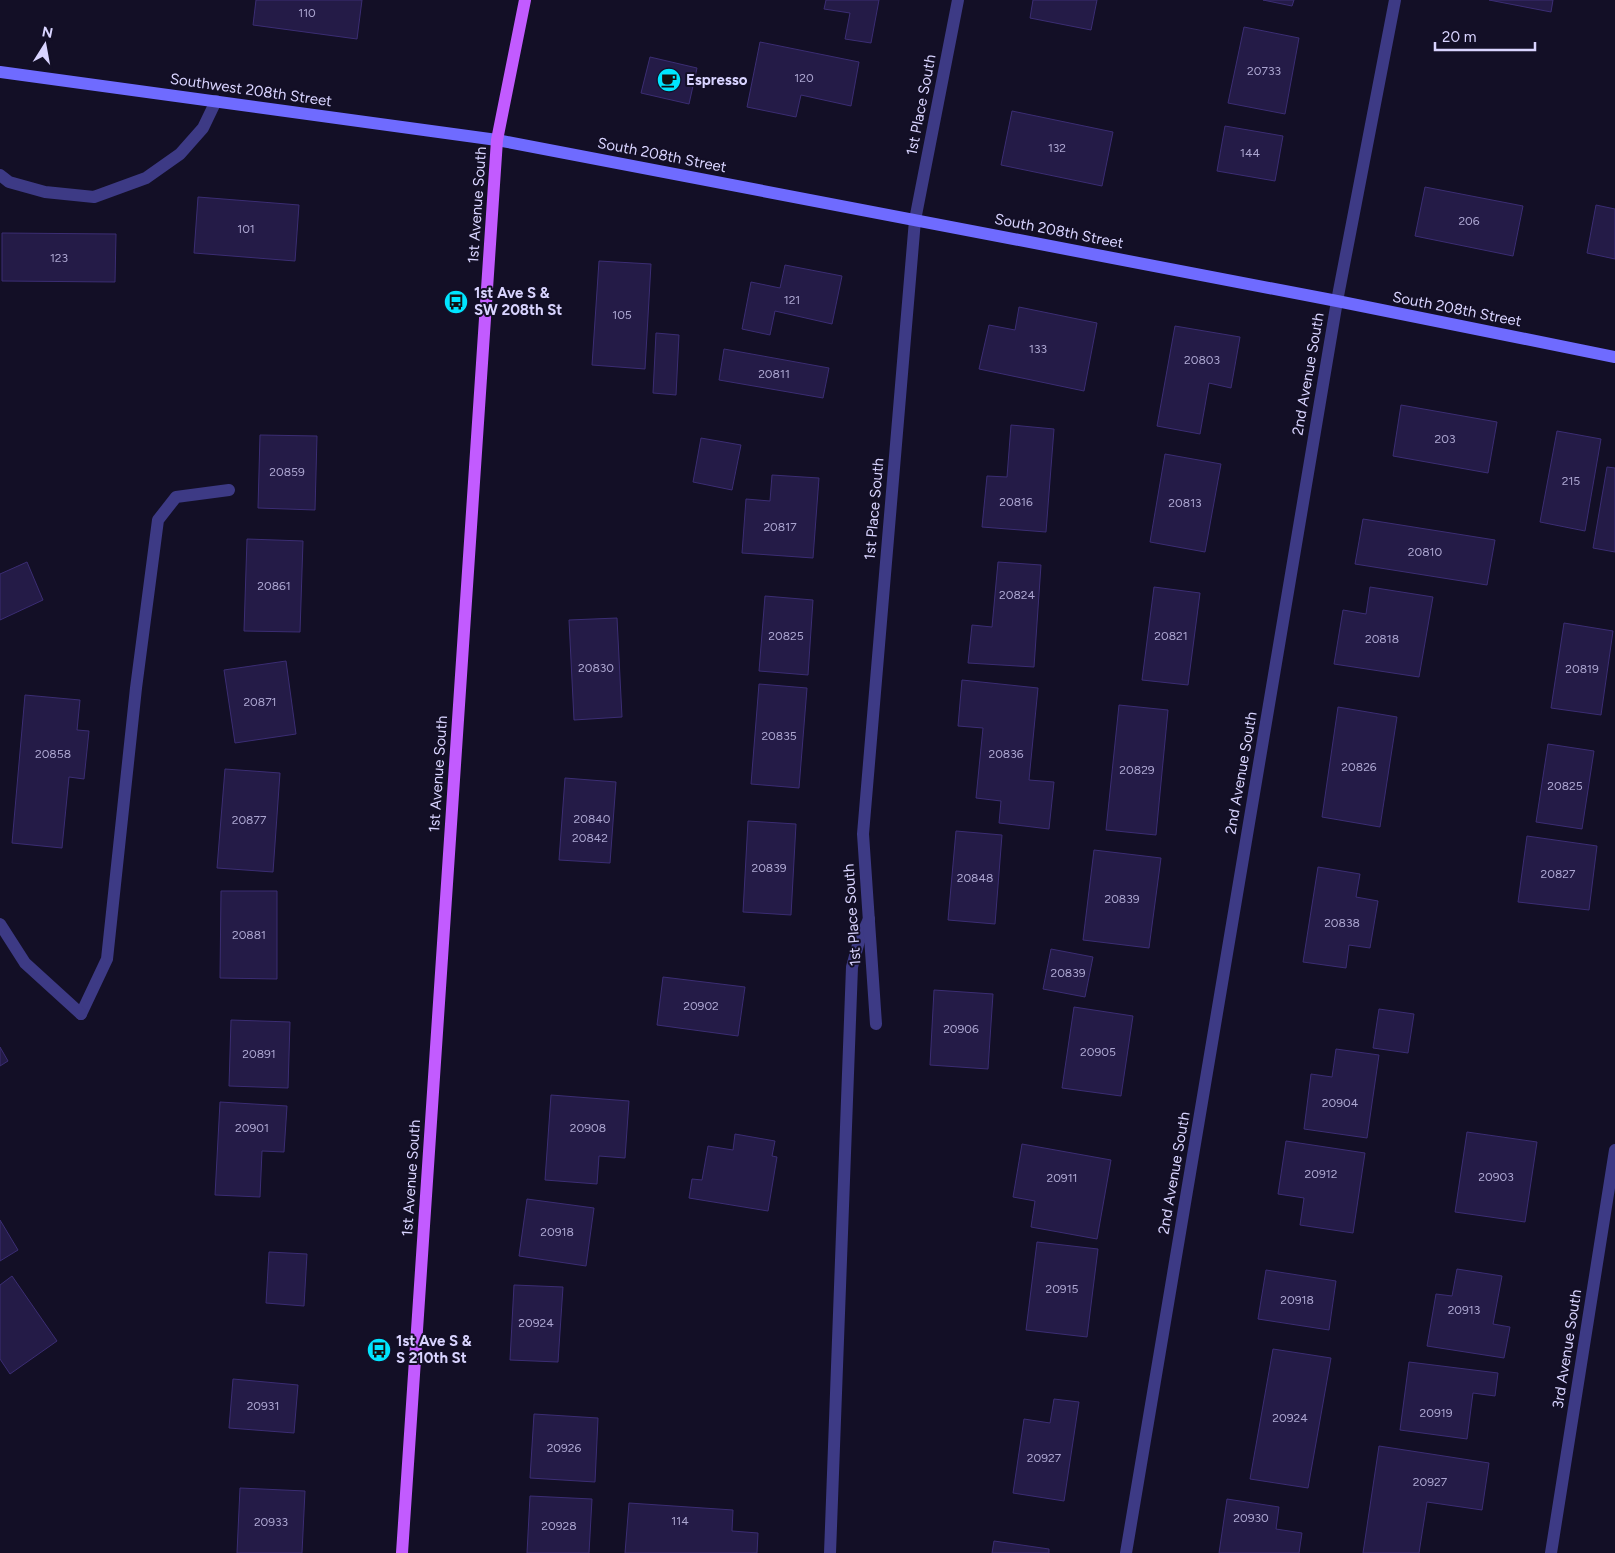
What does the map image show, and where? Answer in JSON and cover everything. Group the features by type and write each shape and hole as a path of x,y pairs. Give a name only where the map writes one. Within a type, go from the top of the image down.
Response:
{"main road":[{"name":"1st Avenue South","path":"402,1553 497,140 525,0"}],"street":[{"name":"1st Place South","path":"876,1024 862,834 915,220 958,0"},
{"name":"2nd Avenue South","path":"1126,1553 1337,301 1395,0"},
{"name":"Southwest 208th Street","path":"0,72 497,140"},
{"path":"0,175 9,182 45,192 94,197 146,178 180,154 204,128 216,101"},
{"name":"South 208th Street","path":"497,140 1337,301 1615,357"},
{"path":"0,924 25,963 81,1014 107,959 136,688 158,520 176,497 228,490"},
{"path":"830,1553 852,968 859,941 869,919"},
{"name":"3rd Avenue South","path":"1551,1553 1615,1150"}],"building":[{"path":"256,0 362,0 357,39 253,25"},
{"path":"826,0 879,0 871,43 845,39 850,13 824,9"},
{"path":"1033,0 1097,0 1091,30 1030,18"},
{"path":"1263,0 1294,0 1292,6"},
{"path":"1489,0 1553,0 1551,12"},
{"path":"1244,27 1299,38 1285,114 1228,103"},
{"path":"760,42 859,62 851,106 801,95 796,117 747,107"},
{"name":"Espresso","path":"650,57 697,68 689,104 641,93"},
{"path":"1012,111 1113,132 1102,186 1001,165"},
{"path":"1225,126 1283,136 1275,181 1217,171"},
{"path":"1425,187 1523,206 1513,256 1415,236"},
{"path":"198,197 299,205 295,261 194,253"},
{"path":"1596,205 1615,209 1615,259 1587,253"},
{"path":"2,233 116,234 115,282 2,281"},
{"path":"599,261 651,264 645,369 592,365"},
{"path":"785,265 842,276 832,324 775,311 770,335 742,329 751,282 780,288"},
{"path":"1019,307 1097,323 1084,391 979,369 989,325 1015,330"},
{"path":"1175,326 1240,337 1231,388 1209,383 1200,434 1157,426"},
{"path":"656,333 679,335 676,395 653,393"},
{"path":"724,349 829,368 823,398 719,380"},
{"path":"1401,405 1497,422 1488,473 1393,456"},
{"path":"1011,425 1054,429 1046,532 982,527 987,476 1007,477"},
{"path":"1557,431 1601,439 1585,531 1540,522"},
{"path":"260,435 317,436 315,510 258,508"},
{"path":"701,438 741,445 732,490 693,482"},
{"path":"1165,454 1221,464 1205,552 1150,542"},
{"path":"1607,467 1615,468 1615,552 1593,548"},
{"path":"772,475 819,478 813,558 742,553 746,499 770,501"},
{"path":"1363,519 1495,540 1487,585 1355,564"},
{"path":"247,539 303,541 300,632 244,631"},
{"path":"27,562 43,600 0,620 0,574"},
{"path":"998,562 1041,565 1034,667 968,663 972,625 992,627"},
{"path":"1154,587 1200,593 1188,685 1142,680"},
{"path":"1370,587 1433,597 1419,677 1334,664 1343,610 1366,614"},
{"path":"765,596 813,600 808,675 759,671"},
{"path":"617,618 622,717 574,720 569,620"},
{"path":"1564,623 1613,631 1601,715 1551,708"},
{"path":"286,661 296,734 235,743 224,670"},
{"path":"962,680 1038,688 1029,780 1054,782 1049,829 999,823 1001,801 976,798 983,728 958,726"},
{"path":"759,684 807,688 799,788 751,784"},
{"path":"25,695 80,700 77,730 89,731 84,779 69,777 62,848 12,843"},
{"path":"1119,705 1168,710 1156,835 1106,830"},
{"path":"1338,707 1397,717 1380,827 1322,817"},
{"path":"1548,744 1594,751 1582,829 1536,822"},
{"path":"225,769 280,773 273,872 217,868"},
{"path":"565,778 616,782 610,863 559,860"},
{"path":"748,821 796,824 791,915 743,912"},
{"path":"956,831 1002,835 995,924 948,920"},
{"path":"1527,836 1597,846 1589,910 1518,902"},
{"path":"1094,850 1161,858 1149,948 1083,940"},
{"path":"1318,867 1360,874 1356,897 1378,901 1370,948 1349,945 1346,968 1303,962"},
{"path":"221,891 277,891 277,979 220,978"},
{"path":"1051,949 1093,957 1085,997 1043,989"},
{"path":"663,977 745,987 738,1036 657,1025"},
{"path":"934,990 993,994 988,1069 930,1065"},
{"path":"1074,1007 1133,1016 1121,1096 1062,1088"},
{"path":"1379,1009 1414,1014 1408,1053 1373,1048"},
{"path":"231,1020 290,1022 288,1088 229,1086"},
{"path":"0,1047 8,1061 0,1066"},
{"path":"1336,1049 1379,1055 1367,1138 1304,1129 1311,1074 1332,1077"},
{"path":"551,1095 629,1101 625,1158 599,1156 597,1184 545,1180"},
{"path":"220,1102 287,1106 284,1152 262,1151 260,1197 215,1195"},
{"path":"1467,1132 1537,1142 1525,1222 1455,1212"},
{"path":"735,1134 775,1141 772,1156 777,1157 768,1211 689,1198 692,1179 702,1180 708,1146 733,1150"},
{"path":"1286,1141 1365,1153 1353,1233 1300,1225 1304,1198 1278,1194"},
{"path":"1022,1144 1111,1160 1097,1239 1031,1227 1035,1201 1013,1197"},
{"path":"527,1199 594,1208 586,1266 519,1256"},
{"path":"0,1220 18,1250 0,1261"},
{"path":"1037,1242 1098,1249 1087,1337 1026,1330"},
{"path":"269,1252 307,1254 304,1306 266,1303"},
{"path":"1457,1269 1502,1276 1493,1324 1510,1327 1504,1358 1427,1346 1436,1294 1452,1296"},
{"path":"1266,1270 1336,1281 1329,1330 1258,1319"},
{"path":"12,1276 57,1341 10,1374 0,1359 0,1285"},
{"path":"514,1285 563,1287 558,1362 510,1360"},
{"path":"1273,1349 1331,1358 1308,1488 1250,1479"},
{"path":"1409,1362 1498,1373 1495,1396 1473,1393 1467,1439 1400,1430"},
{"path":"233,1379 298,1385 294,1433 229,1428"},
{"path":"1054,1399 1079,1402 1064,1501 1013,1493 1024,1419 1050,1423"},
{"path":"534,1414 598,1418 595,1482 530,1478"},
{"path":"1379,1446 1489,1463 1482,1510 1427,1502 1419,1553 1363,1553"},
{"path":"240,1488 305,1491 302,1553 237,1553"},
{"path":"530,1496 592,1499 589,1553 527,1553"},
{"path":"1227,1499 1279,1507 1276,1529 1302,1533 1299,1553 1219,1553"},
{"path":"629,1503 733,1510 732,1531 758,1533 757,1553 625,1553"},
{"path":"994,1541 1049,1549 1049,1553 992,1553"}],"place":[{"name":"Espresso","path":"669,80"},
{"name":"1st Ave S & SW 208th St","path":"456,302"},
{"name":"1st Ave S & S 210th St","path":"379,1350"}]}
